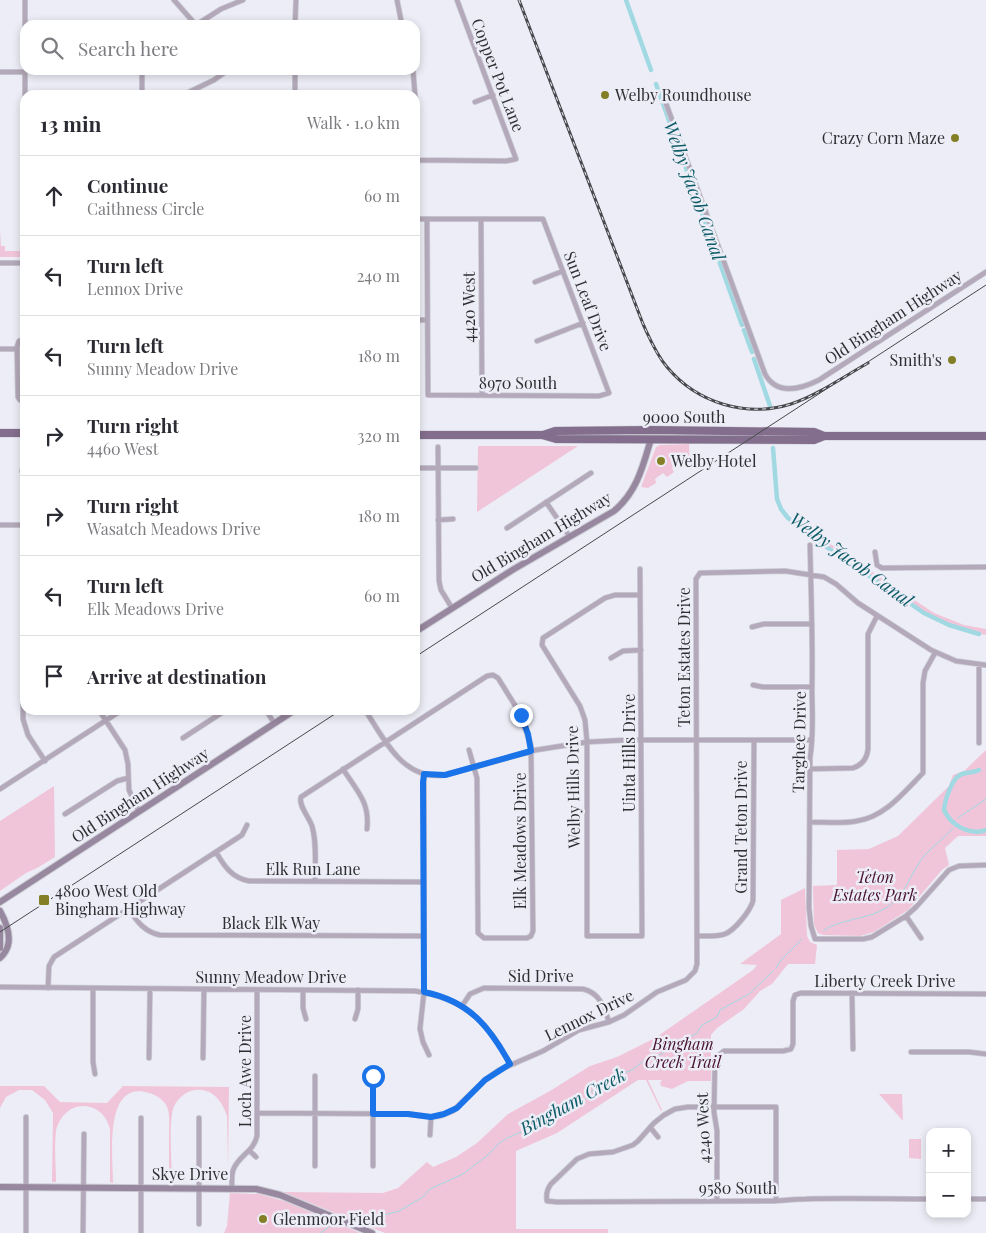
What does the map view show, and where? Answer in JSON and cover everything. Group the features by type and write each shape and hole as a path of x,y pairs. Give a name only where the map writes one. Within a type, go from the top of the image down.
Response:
{"main road":[{"name":"9000 South","path":"542,435 556,431 745,430 814,432 824,436 986,436"},
{"path":"651,439 655,435 711,435 745,430"},
{"path":"0,433 20,433"},
{"name":"9000 South","path":"420,434 542,435 556,439 814,440 824,436"},
{"name":"Old Bingham Highway","path":"420,629 522,564 609,515 627,498 638,480 651,439"},
{"name":"Old Bingham Highway","path":"0,902 288,715"},
{"path":"0,911 6,922 8,935 6,949 0,955"},
{"path":"0,928 0,948"},
{"name":"Skye Drive","path":"0,1187 256,1189 280,1195 372,1233"}],"street":[{"path":"25,0 25,20"},
{"path":"174,0 192,20"},
{"path":"204,20 222,9 243,0"},
{"path":"296,0 296,20"},
{"path":"397,0 401,20"},
{"name":"Copper Pot Lane","path":"420,160 516,159 457,0"},
{"path":"0,72 20,71"},
{"path":"25,75 25,90"},
{"path":"142,75 142,90"},
{"path":"193,90 221,75"},
{"path":"295,75 295,90"},
{"path":"413,75 415,90"},
{"path":"475,102 493,96"},
{"name":"Old Bingham Highway","path":"664,98 765,374 769,380 785,389 801,388 819,380 986,272"},
{"path":"420,219 482,219"},
{"path":"420,320 427,320 427,219"},
{"name":"Sun Leaf Drive","path":"482,219 543,219 609,393"},
{"name":"4420 West","path":"482,219 482,395"},
{"path":"0,263 20,263"},
{"path":"535,282 563,271"},
{"name":"8970 South","path":"427,320 428,395 599,396 609,393"},
{"path":"536,341 583,323"},
{"path":"20,340 17,349 18,394 20,399"},
{"path":"0,349 17,349"},
{"path":"438,447 439,582 452,608"},
{"path":"420,468 476,468"},
{"path":"506,528 591,473"},
{"path":"546,502 570,537"},
{"path":"438,520 454,519"},
{"path":"0,525 20,525"},
{"name":"Targhee Drive","path":"810,545 812,624 810,926 815,939 863,939 878,934 906,916"},
{"path":"875,552 877,565 882,568 986,567"},
{"name":"Uinta Hills Drive","path":"587,936 642,936 640,569"},
{"name":"Teton Estates Drive","path":"697,964 697,576 704,572 782,571 829,579 847,596 935,653 956,661 986,664"},
{"name":"Welby Hills Drive","path":"587,936 587,742 585,720 580,706 541,642 543,638 605,598 615,595 640,595"},
{"path":"810,769 853,768 865,760 868,749 868,634 877,616"},
{"path":"752,626 764,624 812,624"},
{"path":"610,658 623,651 640,650"},
{"path":"810,822 855,822 869,818 889,807 923,773 923,682 925,671 935,653"},
{"path":"978,664 979,743"},
{"name":"Elk Meadows Drive","path":"386,741 486,676 493,675 498,678 521,715 528,734 531,751 533,933 532,936 527,938 486,938 478,932 477,776 474,767"},
{"path":"753,685 763,687 812,687"},
{"path":"23,715 28,735 45,761"},
{"path":"102,715 125,750 131,797 139,812"},
{"path":"0,789 114,715"},
{"path":"183,738 218,715"},
{"path":"269,715 274,724"},
{"path":"368,715 401,761 413,770 424,774 445,775 531,751 587,742 641,740 812,740"},
{"name":"Grand Teton Drive","path":"697,936 716,936 729,931 748,913 753,901 754,740"},
{"path":"315,881 314,835 300,799 304,794 386,741"},
{"path":"469,750 474,767"},
{"path":"343,769 366,804 368,814 367,829"},
{"path":"424,774 424,992 420,1029 429,1055"},
{"path":"65,814 117,781 128,778"},
{"path":"48,988 48,969 54,958 242,835 247,825"},
{"name":"Elk Run Lane","path":"216,852 230,872 245,880 423,882"},
{"path":"921,938 906,916 916,908 949,870 959,866 986,865"},
{"name":"Black Elk Way","path":"129,908 141,926 160,935 424,936"},
{"name":"Lennox Drive","path":"257,1113 408,1114 431,1117 444,1114 457,1108 485,1080 510,1064 543,1051 580,1030 609,1022 635,1009 657,992 686,980 695,971 697,964"},
{"name":"Sunny Meadow Drive","path":"0,987 402,990 424,992 440,996 462,1006 476,1016 499,1043 510,1064"},
{"name":"Sid Drive","path":"462,1006 470,994 484,988 583,989 590,991 599,998 609,1022"},
{"path":"93,989 93,1062 95,1074"},
{"path":"149,1058 150,989"},
{"path":"203,1058 204,990"},
{"name":"Loch Awe Drive","path":"232,1188 234,1167 250,1151 256,1139 258,990"},
{"path":"303,990 303,1008 306,1019"},
{"path":"355,1019 358,1009 358,990"},
{"name":"Liberty Creek Drive","path":"717,1055 724,1051 783,1051 791,1049 793,1044 793,1001 795,995 801,993 986,994"},
{"path":"852,994 853,1049"},
{"path":"910,1052 969,1052 986,1054"},
{"name":"4240 West","path":"717,1055 714,1064 717,1201"},
{"path":"315,1076 315,1166"},
{"path":"373,1076 373,1166"},
{"path":"658,1137 650,1127 658,1119 675,1109 776,1107 776,1201"},
{"path":"26,1117 26,1233"},
{"path":"430,1135 431,1117"},
{"path":"141,1118 141,1233"},
{"path":"199,1118 199,1224"},
{"name":"9580 South","path":"650,1127 632,1145 613,1152 589,1154 577,1159 549,1187 547,1202 926,1199"},
{"path":"84,1134 84,1233"},
{"name":"Loch Awe Drive","path":"250,1151 256,1157"},
{"path":"971,1199 986,1199"}],"green space":[{"path":"0,230 1,246 5,246 5,251 20,251 20,257 0,257"},
{"path":"689,444 689,456 686,464 684,465 681,462 672,468 674,472 667,477 663,473 655,479 656,483 648,488 641,487 656,447 660,445"},
{"path":"478,446 578,446 477,512"},
{"path":"819,543 829,543 934,613 964,625 986,629 986,635 963,631 932,619"},
{"name":"Teton Estates Park","path":"986,750 986,836 958,836 945,848 949,865 942,870 908,910 874,932 860,936 823,935 818,933 814,925 813,886 837,885 837,850 869,849 898,836 949,786 953,775 964,771"},
{"path":"54,786 55,857 26,873 0,891 0,821"},
{"name":"Bingham Creek Trail","path":"805,888 807,936 810,942 817,945 815,964 788,964 772,984 760,991 744,1009 717,1028 711,1035 711,1081 688,1081 672,1089 661,1086 662,1080 648,1080 661,1111 646,1080 638,1080 557,1133 516,1151 516,1229 608,1229 608,1233 385,1233 283,1192 383,1193 398,1188 427,1162 433,1167 456,1157 477,1143 508,1114 590,1066 617,1057 655,1038 753,970 757,965 740,964 781,934 781,900"},
{"path":"0,1086 44,1086 60,1102 107,1103 123,1086 229,1087 228,1168 227,1116 223,1107 211,1093 202,1090 192,1091 182,1096 173,1109 171,1130 172,1183 169,1183 169,1113 167,1107 155,1095 134,1092 124,1098 117,1108 112,1139 113,1183 110,1182 109,1125 100,1112 94,1108 84,1106 73,1108 60,1120 56,1131 55,1144 56,1182 52,1182 53,1113 45,1100 32,1090 19,1090 6,1097 0,1108"},
{"path":"879,1094 902,1094 903,1121"},
{"path":"909,1139 921,1139 921,1159 909,1158"},
{"path":"230,1193 259,1194 284,1201 360,1233 224,1233 227,1226"}],"waterway":[{"name":"Welby Jacob Canal","path":"626,0 651,70"},
{"name":"Welby Jacob Canal","path":"656,84 742,325"},
{"name":"Welby Jacob Canal","path":"744,330 752,352"},
{"name":"Welby Jacob Canal","path":"754,359 770,406"},
{"name":"Welby Jacob Canal","path":"773,448 777,499 781,509 788,518 822,544 924,613 949,625 979,634"},
{"name":"Welby Jacob Canal","path":"979,770 962,774 955,779 947,795 944,810 951,820 961,828 973,832 986,830"},
{"name":"Bingham Creek","path":"958,818 986,799"},
{"name":"Bingham Creek","path":"824,930 839,923 879,912 893,903 899,897 920,861 953,828"},
{"name":"Bingham Creek","path":"776,968 781,960 802,939"},
{"name":"Bingham Creek","path":"366,1220 399,1211 423,1197 430,1189 463,1174 507,1138 536,1126 586,1099 592,1091 605,1085 613,1077 632,1070 642,1062 661,1054 697,1033 702,1025 717,1017 720,1010 749,994 773,971"},
{"name":"Bingham Creek","path":"320,1233 330,1226"}],"tram line":[{"path":"420,654 986,285"},
{"path":"0,932 333,715"}],"railway":[{"path":"519,0 643,324 656,352 679,380 693,390 723,404 740,408 774,408 791,404 821,391 868,363"}],"place":[{"name":"Welby Roundhouse","path":"605,95"},
{"name":"Crazy Corn Maze","path":"955,138"},
{"name":"Smith's","path":"952,360"},
{"name":"Welby Hotel","path":"661,461"},
{"name":"4800 West Old Bingham Highway","path":"44,900"},
{"name":"Glenmoor Field","path":"263,1219"}],"route":[{"path":"373,1076 373,1114 408,1114 435,1117 457,1108 485,1080 510,1064 494,1036 476,1016 455,1002 424,992 423,782 424,774 445,775 531,751 528,734 521,715"}]}
